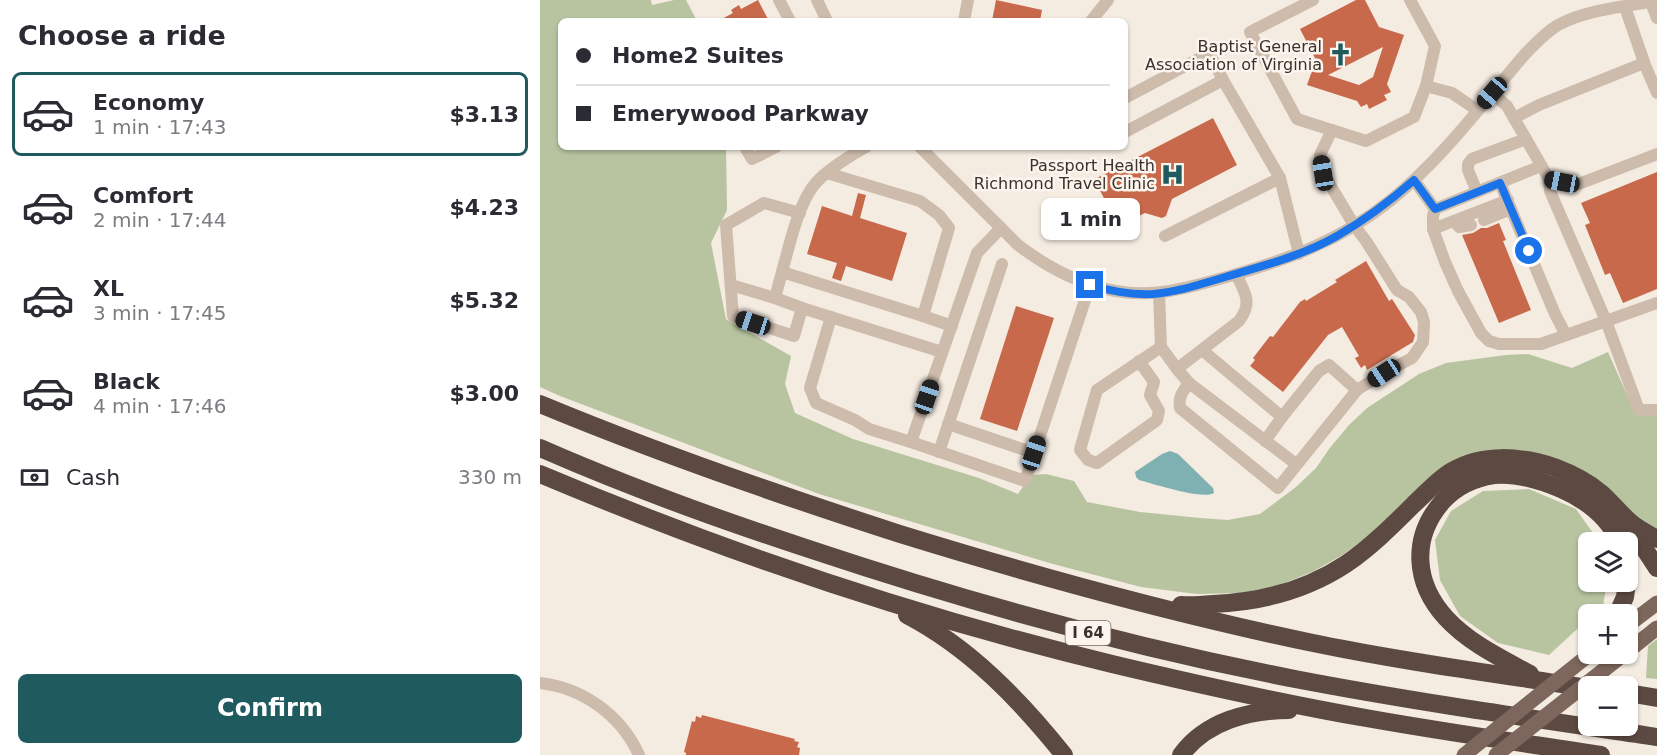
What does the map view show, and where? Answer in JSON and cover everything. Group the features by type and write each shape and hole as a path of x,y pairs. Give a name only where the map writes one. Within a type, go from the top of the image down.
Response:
{"highway":[{"path":"540,404 689,463 828,511 960,553 1131,600 1316,644 1578,686"},
{"name":"I 64","path":"540,448 632,486 743,527 893,577 1083,632 1236,666 1369,692 1657,737"},
{"path":"1131,600 1187,605 1227,604 1263,599 1302,588 1326,576 1361,553 1384,534 1441,478 1464,465 1488,459 1524,459 1568,472 1600,492 1623,516 1657,539"},
{"path":"540,474 716,543 873,597 1012,638 1202,684 1363,717 1601,755"},
{"path":"1542,681 1479,645 1458,630 1436,605 1426,588 1420,558 1423,536 1434,512 1452,492 1479,478 1494,475 1529,477 1582,500 1609,524 1614,532"},
{"path":"1623,516 1657,568"},
{"path":"873,597 914,618 976,662 1024,708 1064,755"},
{"path":"1638,695 1657,698"},
{"path":"1181,755 1206,732 1231,719 1248,714 1293,710 1363,717"}],"main road":[{"path":"1638,617 1657,603"},
{"path":"1638,643 1657,628"},
{"path":"1464,755 1578,664"},
{"path":"1496,755 1611,664"}],"street":[{"path":"779,0 788,18"},
{"path":"818,0 826,18"},
{"path":"965,18 968,0"},
{"path":"1093,18 1108,0"},
{"path":"1313,0 1250,32 1297,119 1366,141 1414,117 1426,86 1435,46 1410,0"},
{"path":"923,150 1018,245 1071,278 1090,285 1137,294 1178,290 1299,254 1335,237 1375,212 1414,180 1526,52 1557,26 1586,14 1652,1 1657,18"},
{"path":"1625,7 1657,93"},
{"path":"1128,96 1202,57 1213,60 1280,178 1299,254"},
{"path":"1514,118 1539,105 1644,63"},
{"path":"1128,130 1223,80"},
{"path":"1426,86 1452,93 1477,110"},
{"path":"1492,93 1507,106 1549,179 1550,191 1606,321 1639,410 1657,410"},
{"path":"1189,383 1181,394 1180,408 1278,488 1357,390 1412,358 1423,342 1424,322 1421,312 1409,297 1397,290 1323,173 1320,155 1332,130"},
{"path":"1477,192 1468,170 1468,164 1472,159 1526,139"},
{"path":"747,150 752,159 770,150"},
{"path":"775,298 800,213 814,185 827,173 862,150"},
{"path":"1549,179 1576,185 1657,154"},
{"path":"1435,209 1541,166"},
{"path":"827,173 920,201 939,215 949,228 923,316"},
{"path":"1165,236 1280,178"},
{"path":"1414,180 1435,209"},
{"path":"1500,183 1566,335"},
{"path":"800,213 764,203 726,225 733,316 794,336 802,308"},
{"path":"1484,220 1509,204"},
{"path":"1433,229 1509,204"},
{"path":"1435,209 1433,229 1445,262 1481,333 1489,341 1498,344 1541,344 1657,303"},
{"path":"1454,221 1459,227 1471,225"},
{"path":"911,442 977,253 1001,228"},
{"path":"939,452 1002,264"},
{"path":"782,272 952,326"},
{"path":"1177,369 1239,321 1247,311 1247,299 1236,274"},
{"path":"730,285 942,352"},
{"path":"831,317 810,388 816,403 855,420 869,429 1025,481 1090,285"},
{"path":"1159,293 1161,347 1177,369 1189,383 1296,465"},
{"path":"1139,361 1154,382 1150,395 1159,411 1157,420 1097,463 1088,460 1080,450 1097,390 1139,361 1161,347"},
{"path":"1202,350 1282,417"},
{"path":"1265,441 1319,371 1329,365 1357,390"},
{"path":"948,424 1034,453"},
{"path":"540,684 570,690 595,703 621,727 639,755"}],"green space":[{"path":"540,0 651,0 652,5 686,0 695,18 558,18 558,150 726,150 727,210 711,243 726,319 791,356 785,384 795,413 853,439 979,478 1018,494 1031,475 1046,474 1074,481 1087,502 1140,512 1228,520 1260,514 1296,487 1316,468 1349,425 1367,408 1419,374 1446,363 1528,354 1572,368 1608,352 1636,415 1657,413 1657,531 1623,510 1450,464 1425,481 1370,535 1341,556 1312,572 1274,587 1240,593 1197,594 1141,587 1053,564 819,494 540,387"},
{"path":"1529,489 1576,509 1592,532 1578,532 1578,592 1605,592 1603,604 1578,604 1578,628 1549,655 1498,643 1460,616 1440,580 1435,540 1451,511 1483,491"},
{"path":"1657,639 1657,679 1646,678 1648,646"}],"water":[{"path":"1170,451 1178,454 1213,488 1214,493 1208,495 1189,493 1139,480 1136,477 1135,472"}],"building":[{"path":"758,0 767,18 724,18 733,13 731,10 739,5 741,9"},
{"path":"996,0 1042,10 1041,18 993,18"},
{"name":"Baptist General Association of Virginia","path":"1356,0 1365,0 1379,27 1404,35 1387,84 1391,92 1384,95 1387,100 1369,109 1367,104 1361,107 1357,101 1307,85 1316,60 1300,29","holes":["1383,47 1373,77 1359,85 1328,75"]},
{"path":"1213,118 1237,165 1172,199 1166,216 1162,218 1145,213 1122,224 1117,223 1095,181 1097,178"},
{"path":"1657,172 1657,289 1623,303 1610,273 1605,275 1585,225 1590,223 1581,203"},
{"path":"858,193 866,195 860,218 907,233 892,281 846,266 841,281 832,278 837,263 807,254 822,206 852,216"},
{"path":"1499,223 1506,240 1503,241 1531,310 1499,323 1462,235"},
{"path":"1366,261 1389,301 1392,299 1415,335 1413,342 1367,370 1365,365 1361,368 1355,358 1359,356 1342,327 1328,335 1283,392 1250,366 1255,360 1253,358 1270,336 1273,337 1300,302 1305,299 1306,301 1337,282 1335,280"},
{"path":"1016,306 1054,318 1017,431 980,419"},
{"path":"702,715 795,739 794,741 799,742 797,747 800,748 799,755 686,755 684,752 692,721 695,722 696,716 701,718"}],"place":[{"name":"Baptist General Association of Virginia","path":"1340,55"},
{"name":"Passport Health Richmond Travel Clinic","path":"1173,174"}],"route":[{"path":"1090,285 1137,294 1153,294 1178,290 1296,255 1335,237 1375,212 1414,180 1435,209 1500,183 1529,251"}]}
